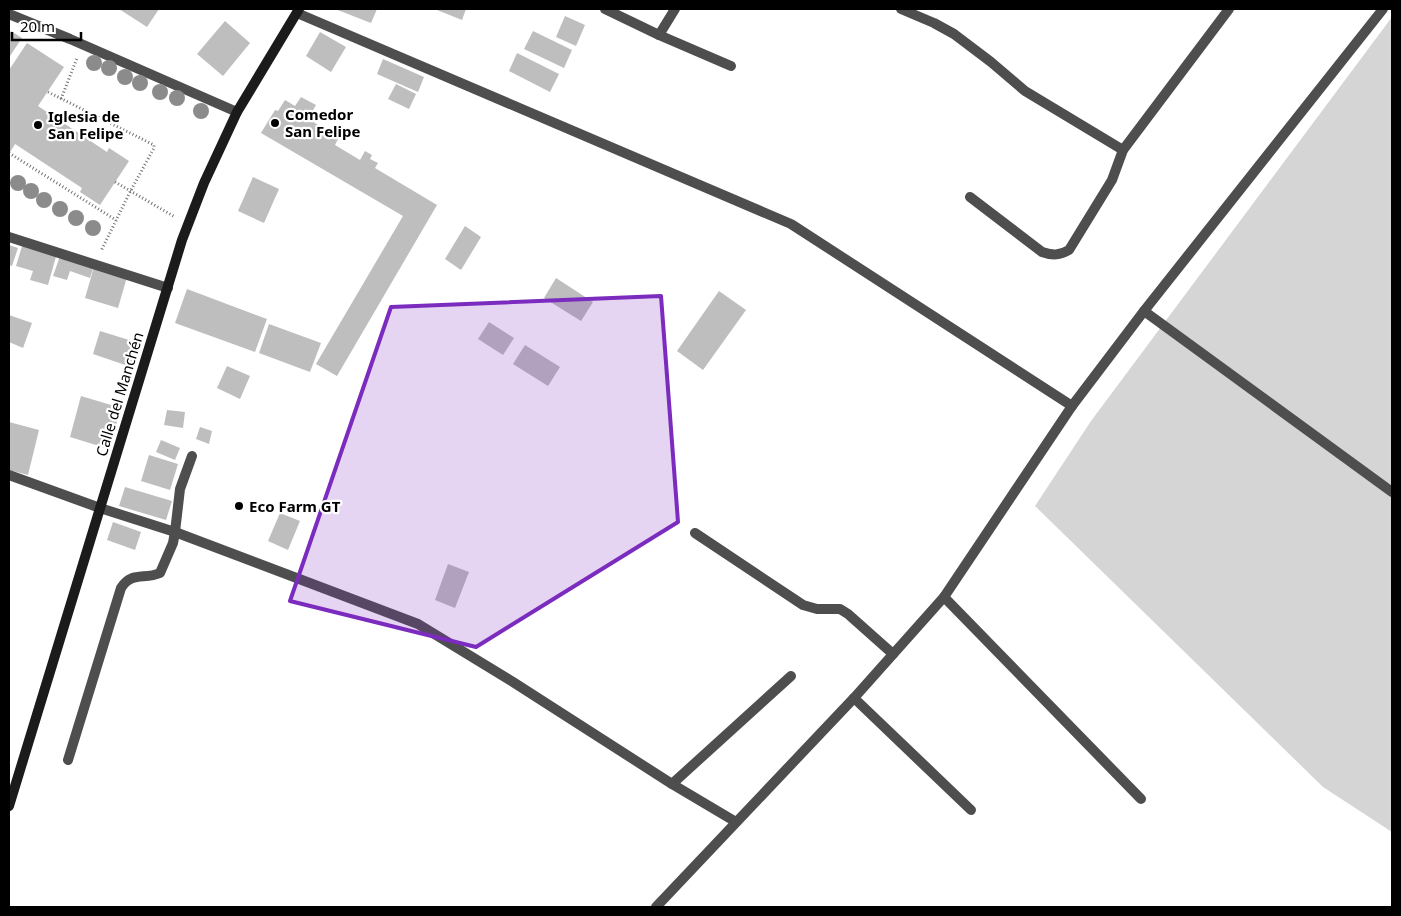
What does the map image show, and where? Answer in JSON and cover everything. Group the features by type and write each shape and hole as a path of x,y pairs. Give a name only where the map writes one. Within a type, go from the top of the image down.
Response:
{"street":[{"path":"605,9 731,66"},
{"path":"659,35 675,9"},
{"path":"901,9 954,34 1025,91 1123,150"},
{"path":"970,197 1042,252 1062,254 1069,250 1112,180 1123,150 1229,9"},
{"path":"656,907 854,698 944,596 1072,406 1144,311 1383,9"},
{"path":"298,11 791,224 1072,406"},
{"name":"Calle del Manchén","path":"9,806 182,240 204,183 237,112 298,11"},
{"path":"9,14 237,112"},
{"path":"9,237 168,288"},
{"path":"1144,311 1392,492"},
{"path":"68,760 121,588 130,578 154,576 160,573 173,543 180,489 192,456"},
{"path":"9,476 175,532 418,624 505,677 672,784 736,822"},
{"path":"695,533 803,605 817,609 840,608 893,654"},
{"path":"944,596 1142,800"},
{"path":"672,784 791,676"},
{"path":"854,698 971,810"}],"path":[{"path":"61,99 82,44"},
{"path":"48,92 154,145 94,265"},
{"path":"10,153 116,220"},
{"path":"115,182 188,225"}],"highlighted area":[{"path":"661,296 678,522 476,647 290,601 391,307"}],"shaded area":[{"path":"1392,17 1392,832 1323,787 1035,506 1091,421"}],"building":[{"path":"119,9 159,9 147,27"},
{"path":"335,9 377,9 371,23"},
{"path":"438,9 466,9 462,20"},
{"path":"565,16 585,25 576,46 556,37"},
{"path":"225,21 250,43 223,76 197,54"},
{"path":"11,31 22,38 10,56 9,34"},
{"path":"533,31 572,50 564,68 524,49"},
{"path":"320,32 346,47 331,72 306,56"},
{"name":"Iglesia de San Felipe","path":"27,43 64,67 38,106 107,152 109,148 129,161 100,205 80,192 82,188 15,144 9,154 9,70"},
{"path":"517,53 559,74 550,92 509,71"},
{"path":"383,59 424,77 418,92 377,74"},
{"path":"396,84 416,94 409,109 388,99"},
{"path":"301,97 316,105 308,119 339,137 335,145 360,160 365,151 372,155 370,159 378,163 375,168 437,205 337,376 316,364 403,216 261,133 275,110 278,111 285,100 295,106"},
{"path":"253,177 279,189 264,223 238,211"},
{"path":"465,226 481,237 461,270 445,259"},
{"path":"23,243 57,253 48,285 30,280 33,271 16,266"},
{"path":"9,245 18,248 12,266 9,265"},
{"path":"60,256 94,266 90,278 70,271 67,280 53,276"},
{"path":"94,267 127,277 118,308 85,298"},
{"path":"556,278 593,302 581,321 544,298"},
{"path":"187,289 267,319 255,352 175,323"},
{"path":"719,291 746,310 703,370 677,351"},
{"path":"9,315 32,323 23,348 9,342"},
{"path":"489,322 514,338 503,355 478,339"},
{"path":"269,324 321,343 310,372 259,353"},
{"path":"100,331 142,344 134,368 93,354"},
{"path":"525,345 560,367 548,386 513,364"},
{"path":"227,366 250,376 240,399 217,388"},
{"path":"81,396 121,408 109,449 70,437"},
{"path":"167,410 185,412 183,428 164,425"},
{"path":"9,422 39,430 28,475 9,470"},
{"path":"200,427 212,431 209,444 196,439"},
{"path":"161,440 180,448 175,460 156,452"},
{"path":"149,455 178,464 170,490 141,481"},
{"path":"125,487 172,501 166,520 119,506"},
{"path":"280,513 300,521 288,550 268,541"},
{"path":"113,522 141,532 135,550 107,540"},
{"path":"448,564 469,572 455,608 435,600"}],"place":[{"name":"Comedor San Felipe","path":"275,123"},
{"name":"Iglesia de San Felipe","path":"38,125"},
{"name":"Eco Farm GT","path":"239,506"}]}
